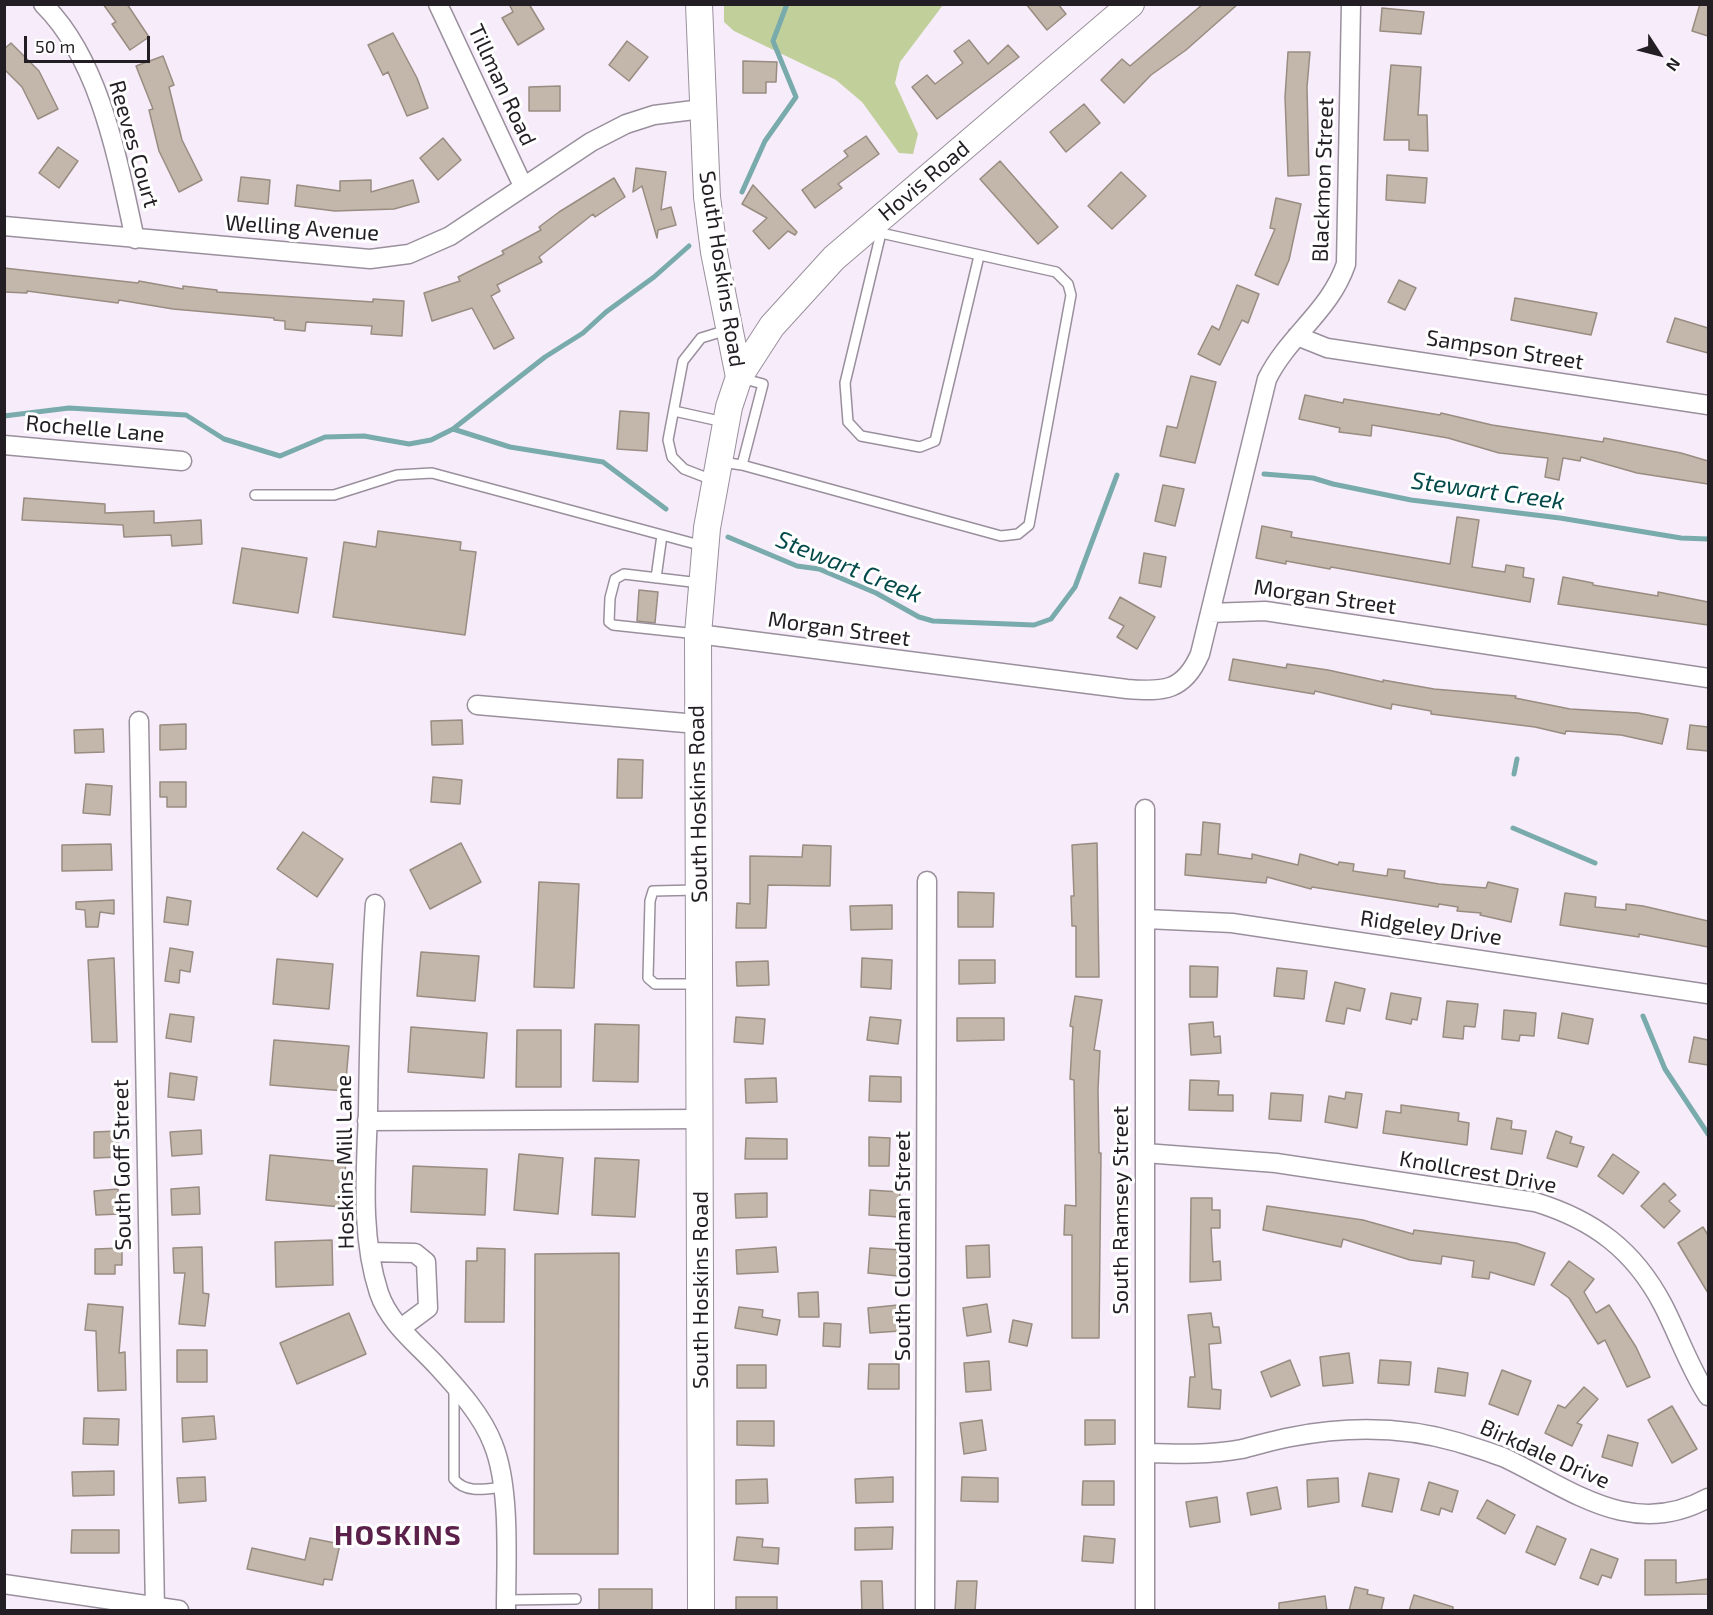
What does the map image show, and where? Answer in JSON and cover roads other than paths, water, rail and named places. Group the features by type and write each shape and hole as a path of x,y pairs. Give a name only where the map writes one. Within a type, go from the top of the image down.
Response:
{"street":[{"name":"Reeves Court","path":"43,4 71,38 103,111 118,161 135,239"},
{"name":"Tillman Road","path":"438,4 523,186"},
{"name":"South Hoskins Road","path":"699,4 702,109 709,208 739,377 726,423 725,469 705,546 698,634 701,1611"},
{"name":"Hovis Road","path":"739,377 772,326 834,258 873,231 1131,4"},
{"name":"Blackmon Street","path":"1210,613 1267,379 1287,346 1335,291 1348,253 1351,4"},
{"name":"Welling Avenue","path":"4,226 370,259 397,257 423,249 450,236 591,142 626,124 654,115 702,109"},
{"name":"Sampson Street","path":"1297,336 1327,348 1708,405"},
{"name":"Rochelle Lane","path":"4,445 182,461"},
{"name":"Morgan Street","path":"698,634 1155,692 1177,684 1194,668 1210,613 1265,610 1708,678"},
{"path":"477,705 697,724"},
{"name":"South Goff Street","path":"139,721 155,1609"},
{"name":"South Ramsey Street","path":"1145,809 1145,1611"},
{"name":"South Cloudman Street","path":"926,1611 927,881"},
{"name":"Hoskins Mill Lane","path":"375,904 371,959 367,1121 366,1212 370,1252 380,1296 401,1328 476,1412 494,1444 503,1487 506,1605"},
{"name":"Ridgeley Drive","path":"1146,919 1232,923 1708,994"},
{"path":"367,1121 700,1119"},
{"name":"Knollcrest Drive","path":"1145,1153 1275,1163 1535,1202 1565,1212 1591,1225 1611,1240 1647,1279 1708,1396"},
{"path":"370,1252 415,1253 426,1262 428,1308 401,1328"},
{"name":"Birkdale Drive","path":"1146,1453 1212,1452 1342,1429 1400,1430 1458,1442 1503,1457 1597,1505 1625,1513 1664,1513 1689,1507 1708,1498"},
{"path":"4,1584 179,1611"}],"lane":[{"path":"729,329 700,338 682,361 668,441 672,457 684,469 725,469 1001,536 1018,534 1029,525 1071,295 1068,284 1056,272 873,231 844,383 848,422 861,436 920,447 935,441 979,256"},
{"path":"725,469 763,384 739,377"},
{"path":"674,411 726,423"},
{"path":"255,495 334,495 397,475 432,473 705,546"},
{"path":"656,578 662,536"},
{"path":"698,634 613,625 609,622 610,598 615,579 624,574 702,584"},
{"path":"698,890 653,891 650,901 648,978 655,984 699,984"},
{"path":"454,1387 454,1479 458,1484 477,1490 503,1487"},
{"path":"506,1605 576,1599"}],"waterway":[{"path":"742,192 765,141 796,97 773,41 787,4"},
{"name":"Stewart Creek","path":"4,416 69,408 186,415 224,439 280,456 325,437 364,436 409,444 431,440 453,429 545,357 583,333 689,246"},
{"name":"Stewart Creek","path":"453,429 510,447 603,462 666,509"},
{"name":"Stewart Creek","path":"1264,474 1313,478 1411,500 1560,518 1681,538 1708,539"},
{"name":"Stewart Creek","path":"728,537 797,566 819,569 876,593 919,617 933,621 1034,625 1051,619 1075,587 1117,475"},
{"path":"1514,774 1517,759"},
{"path":"1513,828 1595,863"},
{"path":"1643,1016 1665,1069 1708,1134"}],"district":[{"name":"HOSKINS","path":"398,1536"}]}
